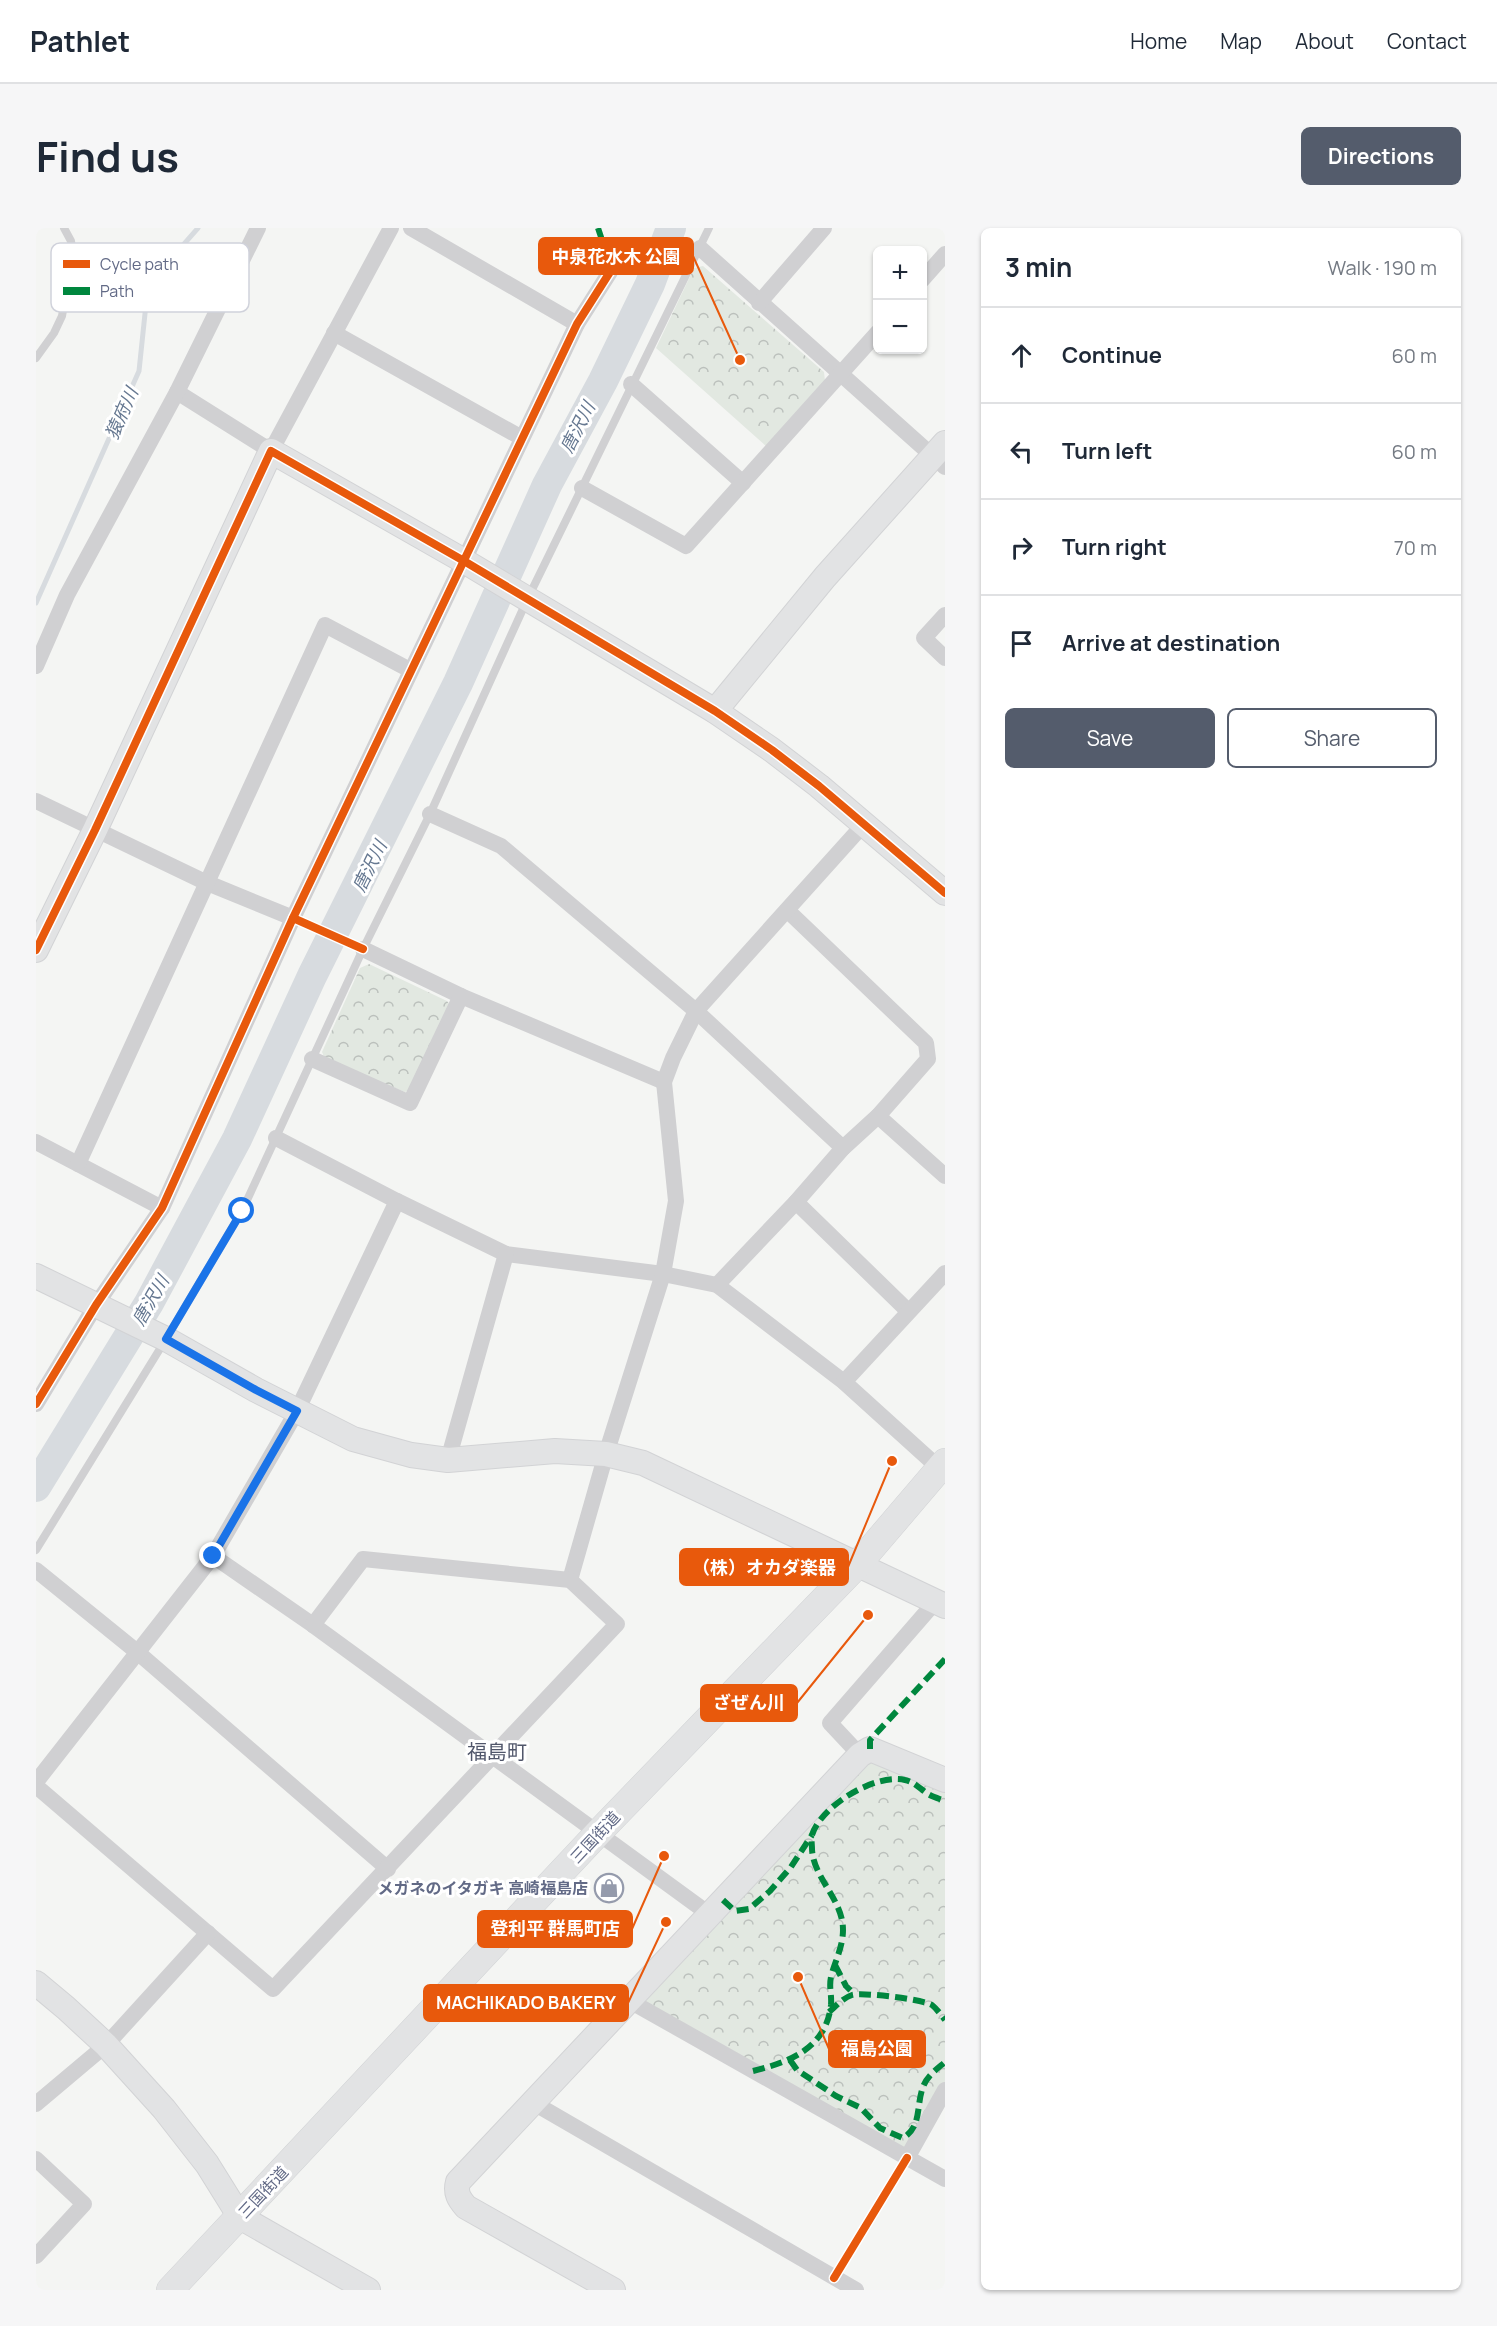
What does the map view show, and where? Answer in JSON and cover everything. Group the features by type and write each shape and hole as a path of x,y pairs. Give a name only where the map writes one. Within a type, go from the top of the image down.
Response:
{"main road":[{"name":"三国街道","path":"170,2290 598,1833 858,1564 942,1465"}],"street":[{"path":"249,246 258,228"},
{"path":"36,950 95,830 271,451 390,228"},
{"path":"411,228 577,324"},
{"path":"759,303 824,228"},
{"path":"700,248 841,375 941,455 825,577 715,711"},
{"path":"927,274 945,254"},
{"path":"36,1404 162,1208 293,918 410,670 577,324 610,272"},
{"path":"36,666 67,595 177,392 217,312"},
{"path":"334,333 522,438"},
{"path":"582,488 686,546 873,338"},
{"path":"631,384 743,483"},
{"path":"177,392 271,451 464,561 715,711 772,750 865,823 945,893"},
{"path":"945,615 924,638 945,658"},
{"path":"78,1164 205,882 325,625 410,670"},
{"path":"36,801 205,882 293,918"},
{"path":"430,814 501,846 696,1011 843,1148"},
{"path":"570,1580 606,1454 663,1274 676,1201 664,1082 684,1031 696,1011 865,823"},
{"path":"717,1285 796,1202 843,1148 878,1116 928,1059 926,1043 788,910"},
{"path":"363,949 460,996 664,1082"},
{"path":"312,1059 411,1102 460,996"},
{"path":"878,1116 945,1176"},
{"path":"276,1138 506,1254 663,1274 717,1285 843,1382 942,1465"},
{"path":"36,1142 162,1208"},
{"path":"313,1625 363,1559 570,1580 617,1624 273,1989 36,1784 136,1651 213,1556 297,1411 397,1201"},
{"path":"796,1202 908,1311"},
{"path":"448,1460 506,1254"},
{"path":"843,1382 945,1273"},
{"path":"36,1276 164,1338 256,1390 353,1438 411,1455 448,1460 555,1451 606,1454 643,1463 940,1603 830,1723 860,1755"},
{"path":"213,1556 313,1625 709,1914"},
{"path":"36,1570 136,1651 388,1869"},
{"path":"613,2290 466,2207 458,2198 456,2188 458,2182 860,1755 870,1749 945,1779"},
{"path":"36,2104 106,2045 208,1933"},
{"path":"36,1983 106,2045 164,2109 207,2164 240,2217 368,2290"},
{"path":"628,2000 945,2179"},
{"path":"907,2158 945,2090"},
{"path":"532,2102 830,2284 856,2290"},
{"path":"36,2159 84,2204 36,2256"}],"lane":[{"path":"64,228 71,243"},
{"path":"36,1550 242,1211 363,949 430,814 527,600 631,384 710,228"},
{"path":"36,358 54,333 63,312"}],"green space":[{"path":"703,266 824,372 825,381 767,447 656,348 694,268"},
{"path":"369,964 447,1001 450,1005 411,1090 405,1092 325,1059 322,1052 360,968"},
{"path":"867,1759 945,1791 945,2085 907,2158 628,2000"}],"waterway":[{"name":"猿府川","path":"185,243 198,228"},
{"name":"唐沢川","path":"36,1487 149,1303 237,1139 312,976 458,683 547,485 603,381 650,284 671,228"},
{"name":"猿府川","path":"36,603 139,371 145,312"}],"marked path":[{"path":"598,228 610,272"},
{"path":"870,1749 870,1740 945,1659"},
{"path":"753,2071 793,2058 804,2051 822,2032 828,2020 831,2005 831,1978 840,1948 843,1927 839,1911 813,1858 812,1837 817,1824 837,1803 851,1794 865,1787 893,1779 909,1781 930,1795 945,1801"},
{"path":"723,1900 735,1911 749,1909 770,1891 791,1867 812,1835"},
{"path":"835,1965 846,1986 854,1994"},
{"path":"829,2012 852,1995 879,1995 905,1998 932,2005 945,2020"},
{"path":"790,2060 797,2070 836,2096 861,2108 880,2128 903,2138 916,2122 925,2083 945,2062"}],"cycle path":[{"path":"36,1404 96,1305 162,1208 293,918 577,324 610,272"},
{"path":"36,950 95,830 271,451 464,561 715,711 819,786 945,893"},
{"path":"293,918 363,949"},
{"path":"834,2278 907,2158"}],"place":[{"name":"中泉花水木 公園","path":"740,360"},
{"name":"（株）オカダ楽器","path":"892,1461"},
{"name":"ざぜん川","path":"868,1615"},
{"name":"登利平 群馬町店","path":"664,1856"},
{"name":"メガネのイタガキ 高崎福島店","path":"609,1888"},
{"name":"MACHIKADO BAKERY","path":"666,1922"},
{"name":"福島公園","path":"798,1977"}],"district":[{"name":"福島町","path":"497,1751"}],"route":[{"path":"213,1556 297,1411 166,1339 242,1211"}]}
